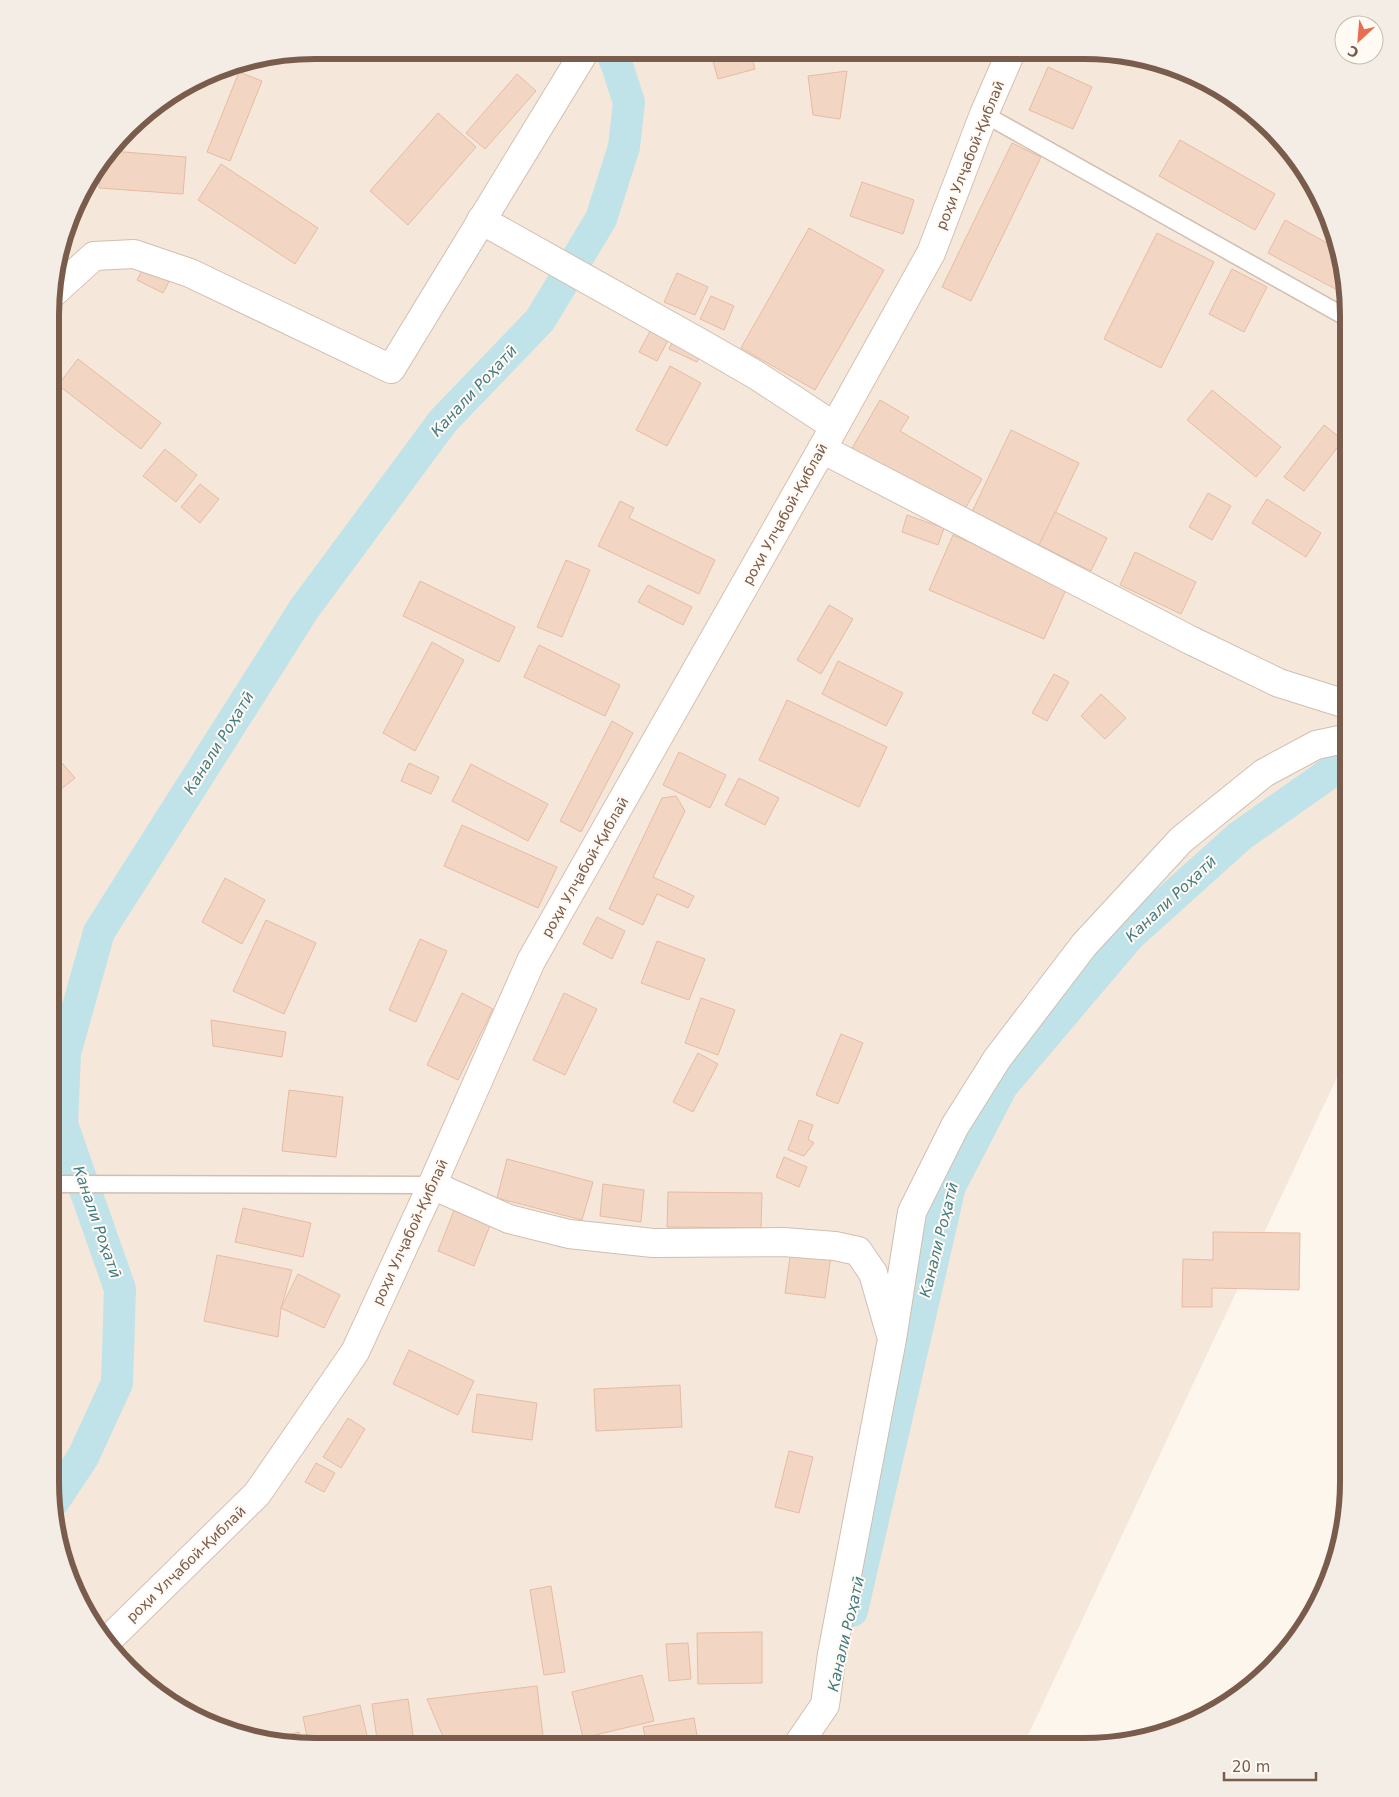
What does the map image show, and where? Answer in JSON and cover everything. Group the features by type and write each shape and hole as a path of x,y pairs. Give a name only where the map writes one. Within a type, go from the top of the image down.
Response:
{"street":[{"path":"60,286 94,256 134,254 190,273 391,369 580,59"},
{"name":"роҳи Улҷабой-Қиблаӣ","path":"111,1637 257,1494 355,1352 532,961 931,253 984,114 1008,59"},
{"path":"481,220 756,375 828,438 1190,640 1279,683 1340,702"},
{"path":"802,1738 825,1705 832,1654 892,1339 912,1212 956,1126 997,1059 1084,945 1181,840 1264,773 1316,745 1340,740"},
{"path":"432,1185 509,1219 570,1234 653,1243 783,1242 835,1246 858,1251 874,1273 892,1339"}],"lane":[{"path":"984,114 1340,314"},
{"path":"59,1184 432,1185"}],"shaded area":[{"path":"298,59 1101,59 1150,67 1182,78 1212,93 1240,112 1277,146 1306,187 1321,217 1332,249 1340,298 1340,1071 1027,1738 298,1738 249,1730 217,1719 187,1704 159,1685 122,1651 93,1610 78,1580 67,1548 59,1499 59,298 67,249 78,217 93,187 112,159 146,122 187,93 217,78 249,67"}],"building":[{"path":"712,59 752,59 755,69 718,79"},
{"path":"1048,67 1092,87 1073,129 1029,110"},
{"path":"847,71 840,119 813,115 808,76"},
{"path":"239,72 262,81 230,161 207,152"},
{"path":"517,74 536,91 485,149 466,133"},
{"path":"438,113 476,147 408,225 370,191"},
{"path":"1180,140 1275,194 1255,230 1159,176"},
{"path":"1012,143 1041,157 971,301 942,287"},
{"path":"118,151 186,157 183,194 99,188 100,176"},
{"path":"221,164 318,228 295,264 198,200"},
{"path":"862,182 914,200 903,234 850,216"},
{"path":"1285,220 1331,245 1339,291 1268,253"},
{"path":"809,228 884,270 815,390 741,348"},
{"path":"1157,233 1214,262 1161,368 1104,339"},
{"path":"146,263 172,276 163,293 137,280"},
{"path":"1232,269 1267,287 1244,332 1209,314"},
{"path":"677,273 708,287 695,315 664,302"},
{"path":"711,296 734,306 724,330 700,319"},
{"path":"655,322 673,331 657,361 639,352"},
{"path":"677,332 704,345 697,362 669,349"},
{"path":"78,359 161,423 141,449 59,386"},
{"path":"670,366 701,383 667,446 636,430"},
{"path":"1212,390 1281,447 1256,477 1187,420"},
{"path":"880,400 909,417 900,431 982,479 962,514 851,450"},
{"path":"1324,425 1340,438 1340,444 1304,491 1284,477"},
{"path":"1011,430 1079,463 1039,547 971,514"},
{"path":"165,449 197,475 176,502 143,476"},
{"path":"200,484 219,499 200,523 181,507"},
{"path":"1208,493 1231,506 1212,540 1189,527"},
{"path":"1267,499 1321,533 1306,557 1252,523"},
{"path":"620,501 634,508 629,518 715,560 699,594 598,546"},
{"path":"1055,512 1107,538 1091,571 1039,545"},
{"path":"907,515 944,528 938,545 902,532"},
{"path":"953,535 1068,585 1044,639 929,590"},
{"path":"1135,552 1196,582 1181,614 1120,585"},
{"path":"566,560 590,570 562,637 537,627"},
{"path":"420,581 515,627 499,662 403,616"},
{"path":"648,585 692,607 683,625 638,602"},
{"path":"829,605 853,619 821,674 797,660"},
{"path":"432,642 464,660 415,751 383,733"},
{"path":"539,645 620,685 605,716 524,677"},
{"path":"838,661 903,693 886,726 822,694"},
{"path":"1054,674 1069,682 1047,721 1032,713"},
{"path":"1101,694 1126,718 1105,739 1081,716"},
{"path":"787,700 887,747 859,807 759,760"},
{"path":"612,721 633,733 581,832 560,821"},
{"path":"679,752 726,775 710,808 663,785"},
{"path":"62,763 75,778 59,791 59,765"},
{"path":"409,763 439,777 431,794 401,781"},
{"path":"471,764 548,804 528,841 452,801"},
{"path":"739,778 779,798 765,825 725,805"},
{"path":"676,796 685,811 653,877 694,896 688,908 657,894 643,925 609,909 662,798"},
{"path":"462,825 557,867 538,908 444,866"},
{"path":"225,878 265,900 242,944 202,922"},
{"path":"597,917 625,931 612,959 583,944"},
{"path":"266,920 316,943 284,1014 233,991"},
{"path":"420,939 447,951 416,1022 389,1010"},
{"path":"657,941 705,959 689,1000 641,983"},
{"path":"462,993 493,1009 458,1080 427,1065"},
{"path":"564,993 597,1009 565,1075 533,1060"},
{"path":"701,998 735,1010 718,1055 685,1043"},
{"path":"211,1020 286,1032 282,1057 213,1046"},
{"path":"841,1034 863,1043 838,1104 816,1095"},
{"path":"698,1053 718,1064 693,1112 673,1102"},
{"path":"289,1090 343,1097 336,1157 282,1151"},
{"path":"799,1120 813,1125 808,1139 814,1143 804,1156 788,1150"},
{"path":"784,1157 807,1167 799,1187 776,1177"},
{"path":"507,1159 593,1182 582,1220 497,1198"},
{"path":"603,1184 644,1190 641,1222 600,1216"},
{"path":"668,1192 762,1193 761,1228 667,1227"},
{"path":"457,1203 493,1218 474,1266 438,1251"},
{"path":"243,1208 311,1223 303,1257 235,1242"},
{"path":"1213,1232 1300,1233 1299,1290 1212,1288 1212,1307 1182,1307 1183,1259 1213,1260"},
{"path":"791,1250 831,1256 825,1298 785,1293"},
{"path":"217,1255 292,1270 281,1308 278,1337 204,1321"},
{"path":"298,1274 340,1295 324,1328 281,1308"},
{"path":"409,1350 474,1381 458,1415 393,1384"},
{"path":"680,1385 682,1427 596,1431 594,1389"},
{"path":"477,1394 537,1403 532,1440 472,1432"},
{"path":"348,1418 365,1429 341,1468 323,1457"},
{"path":"789,1451 813,1457 799,1513 775,1507"},
{"path":"316,1463 335,1473 324,1492 305,1482"},
{"path":"551,1586 565,1672 544,1675 530,1590"},
{"path":"762,1632 762,1683 698,1684 697,1633"},
{"path":"688,1643 691,1679 669,1681 666,1644"},
{"path":"642,1675 654,1721 583,1738 572,1692"},
{"path":"537,1686 543,1736 526,1738 444,1738 427,1699"},
{"path":"408,1699 413,1738 377,1738 372,1704"},
{"path":"360,1705 368,1738 307,1738 303,1717"},
{"path":"694,1718 697,1738 645,1738 643,1727"},
{"path":"299,1732 300,1738 298,1738 283,1736"}],"waterway":[{"name":"Канали Роҳатӣ","path":"59,1493 83,1457 117,1383 120,1289 62,1124 65,1053 99,932 304,609 443,421 540,320 601,219 624,147 629,102 614,59"},
{"name":"Канали Роҳатӣ","path":"852,1611 950,1186 1002,1086 1130,935 1240,836 1334,770 1340,770"}]}
